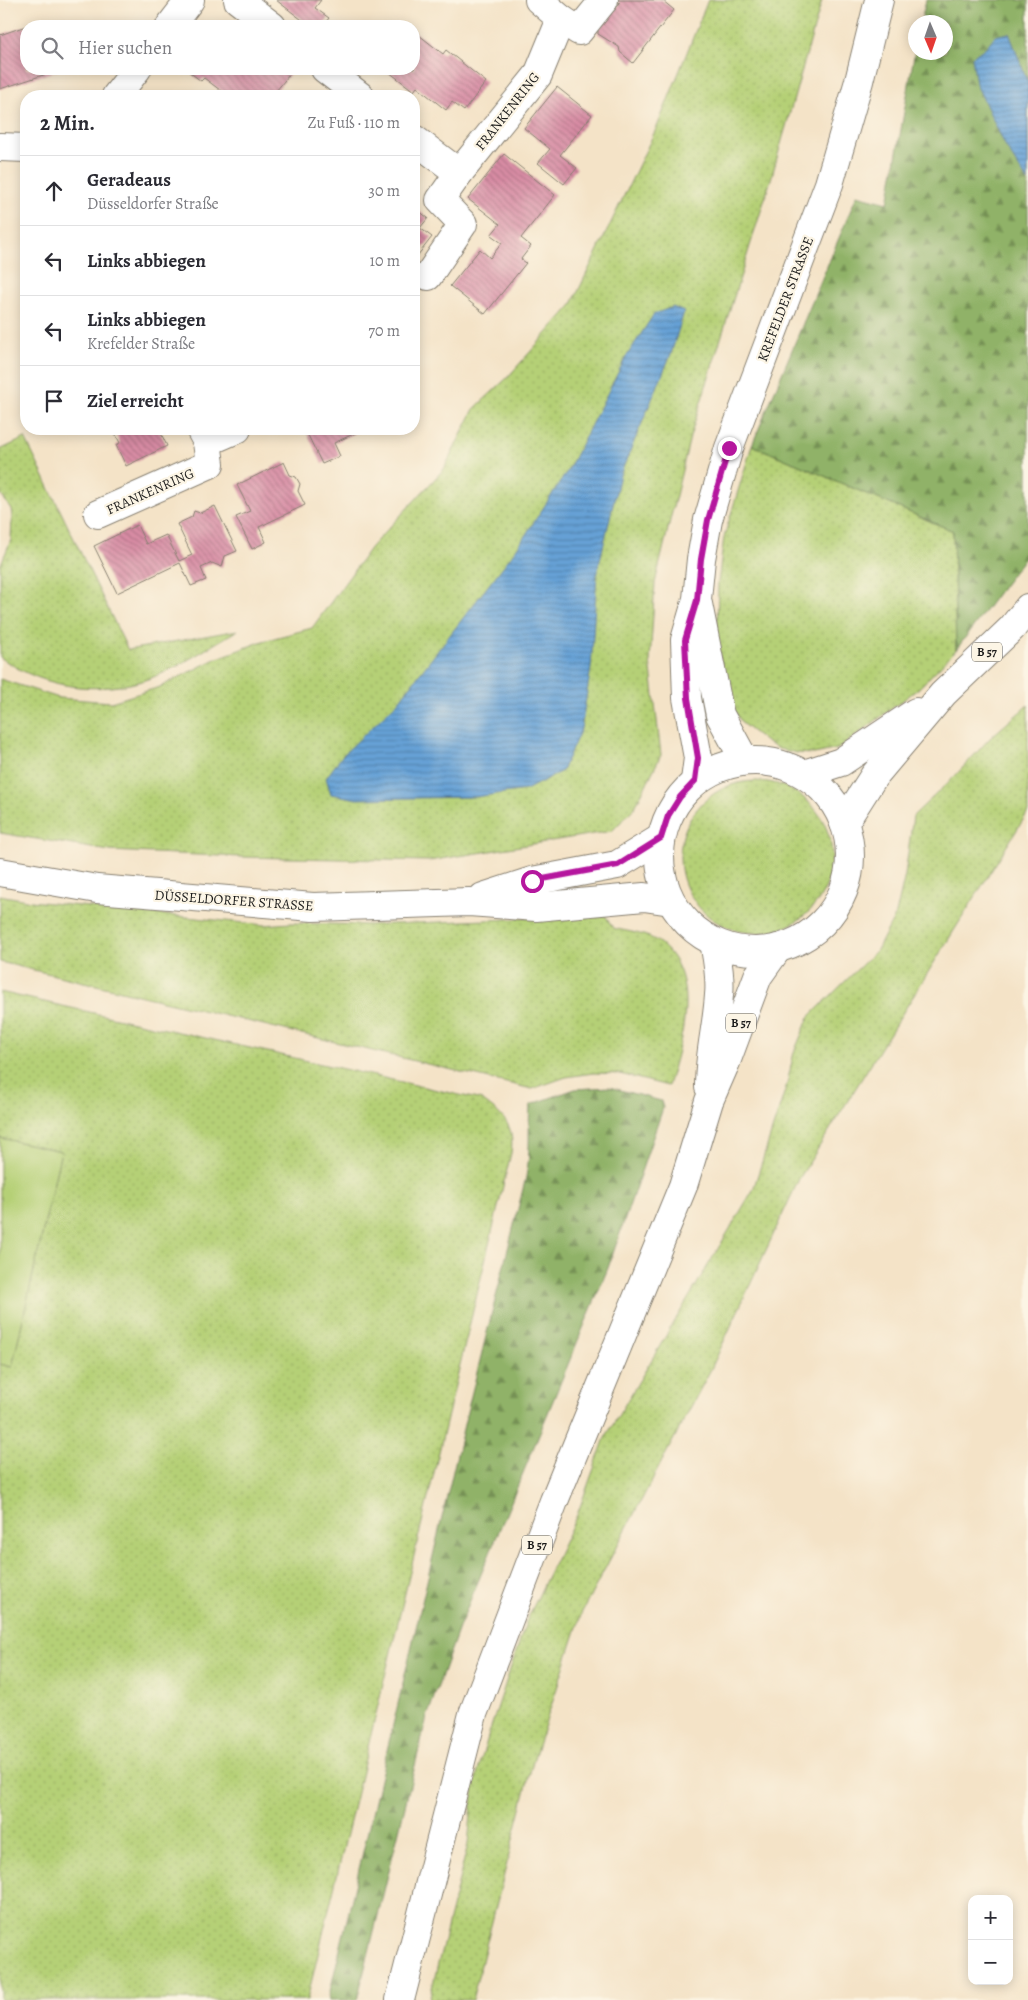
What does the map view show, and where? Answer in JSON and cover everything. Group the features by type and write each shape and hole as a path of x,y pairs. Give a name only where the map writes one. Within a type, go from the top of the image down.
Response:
{"main road":[{"path":"175,20 190,0"},
{"path":"238,0 264,20"},
{"path":"539,0 561,19 579,31 604,0"},
{"name":"KREFELDER STRASSE","path":"695,781 698,758 688,698 685,640 697,600 701,559 708,520 729,448 829,184 859,82 879,0"},
{"name":"FRANKENRING","path":"428,276 463,224 440,200 459,173 538,75 561,19"},
{"path":"121,90 132,75"},
{"path":"333,75 352,90"},
{"path":"420,144 459,173"},
{"path":"0,148 20,148"},
{"name":"FRANKENRING","path":"98,514 210,464 204,436"},
{"name":"KREFELDER STRASSE","path":"697,600 720,715 745,761"},
{"name":"B 57","path":"844,823 874,776 943,694 1012,628 1028,608"},
{"name":"B 57","path":"804,774 841,762 943,694"},
{"path":"745,761 776,762 804,774 820,786 833,801 844,823 850,852 849,874 842,895 826,919 805,937 778,948 760,951 741,950 714,942 687,923 671,901 660,870 661,838 668,816 680,797 695,781 716,769 745,761"},
{"name":"DÜSSELDORFER STRASSE","path":"469,902 532,881 618,865 661,838"},
{"name":"DÜSSELDORFER STRASSE","path":"0,872 97,889 313,906 469,902 536,907 644,897 671,901"},
{"name":"B 57","path":"709,1101 709,1058 720,995 719,970 714,942"},
{"name":"B 57","path":"400,2000 473,1714 554,1501 682,1186 709,1101 726,1062 758,976 778,948"}],"green space":[{"path":"708,0 822,0 771,179 690,437 655,583 650,661 661,755 635,807 612,831 429,861 242,857 110,851 0,833 0,679 59,698 111,702 160,687 215,659 263,641 312,628 371,547 444,469 474,409 507,378 571,306 657,127"},
{"path":"926,0 1028,0 1028,553 956,650 953,531 752,445 857,195 888,203 913,60 953,60 953,15 923,15"},
{"path":"25,438 128,650 238,630 161,674 120,686 78,687 57,683 37,677 0,657 0,566 11,540 12,517 11,509 0,493 0,450"},
{"path":"752,445 953,531 956,650 919,688 838,749 814,754 779,749 766,742 743,724 735,712 727,691 717,642 718,583 724,537"},
{"path":"1028,705 1028,812 799,1179 711,1369 582,1612 533,1761 472,2000 429,2000 468,1844 474,1785 490,1730 526,1622 577,1515 605,1438 753,1190 787,1084 794,1052 809,1017 877,950 896,914 905,875 913,816 955,776 991,737"},
{"path":"756,781 771,782 785,787 810,803 826,828 831,842 831,872 826,886 810,911 785,927 771,932 756,933 741,932 727,927 702,911 686,886 681,872 680,857 681,842 686,828 702,803 727,787 741,782"},
{"path":"0,895 31,901 264,925 291,923 369,925 605,915 613,928 650,937 661,944 674,958 681,975 685,993 685,1012 678,1050 668,1086 620,1074 593,1073 566,1077 532,1089 0,962"},
{"path":"0,992 482,1100 502,1117 509,1128 512,1143 511,1153 307,2000 0,2000 0,1364 12,1367 61,1151 0,1138"},
{"path":"609,1087 661,1101 663,1108 608,1268 460,1625 427,1717 357,2000 328,2000 467,1412 526,1177 530,1105 575,1089"},
{"path":"0,1138 61,1151 12,1367 0,1364"}],"water":[{"path":"1009,33 1028,83 1028,182 1006,147 976,84 972,57 986,47 995,36"},
{"path":"673,307 684,312 671,354 620,475 597,573 591,668 581,729 562,771 526,790 475,797 357,799 331,794 326,778 342,756 398,702 515,551 568,470 626,357 654,314"}],"building":[{"path":"276,0 321,0 315,8 329,18 328,20 302,20"},
{"path":"616,0 662,0 674,10 633,63 620,52 619,47 598,34 598,30 620,3"},
{"path":"20,28 20,75 43,75 0,89 0,35"},
{"path":"420,36 443,54 446,50 486,82 464,111 452,102 446,110 417,87 413,90 393,75 420,75"},
{"path":"193,75 289,75 277,90 220,90 204,78 201,81"},
{"path":"557,87 592,115 560,155 577,168 564,184 538,163 550,149 524,128"},
{"path":"504,154 555,195 521,238 531,246 521,259 526,263 485,314 450,286 480,249 490,258 502,243 491,235 500,224 468,199"},
{"path":"420,212 428,218 420,228"},
{"path":"420,228 432,237 420,252"},
{"path":"116,435 162,435 167,446 126,466 116,445 120,443"},
{"path":"308,435 351,435 334,443 340,456 322,464"},
{"path":"284,462 290,475 296,477 300,484 298,491 305,505 259,527 266,542 252,549 236,517 250,511 237,485"},
{"path":"215,506 237,551 225,556 222,567 212,563 201,568 206,580 191,586 180,563 117,593 94,546 137,525 146,544 166,535 179,561 192,555 177,524 192,517 194,511 200,513"}],"route":[{"path":"532,881 604,866 618,865 661,838 668,816 680,797 695,781 698,758 688,698 685,640 697,600 701,559 708,520 729,448"}]}
